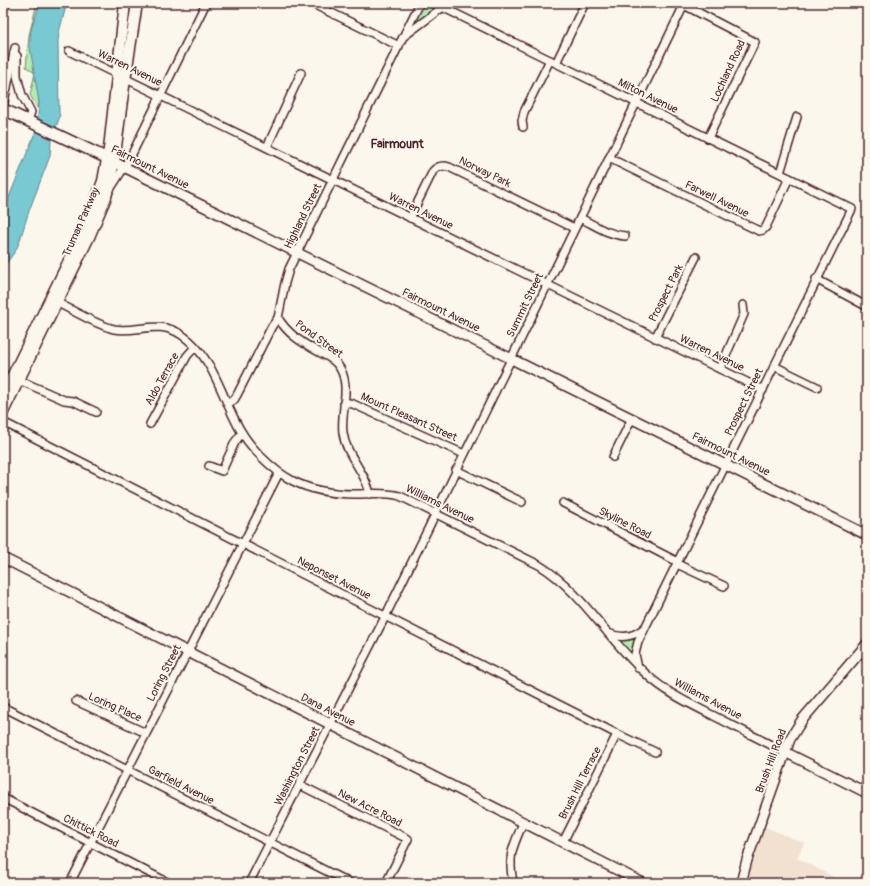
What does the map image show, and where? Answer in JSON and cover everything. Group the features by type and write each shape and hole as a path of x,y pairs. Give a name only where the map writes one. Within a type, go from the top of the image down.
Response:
{"main road":[{"name":"Truman Parkway","path":"3,395 94,226 106,197 121,76 125,3"},
{"name":"Truman Parkway","path":"121,76 137,3"},
{"name":"Fairmount Avenue","path":"6,110 111,160"},
{"name":"Truman Parkway","path":"3,412 19,380 92,213 111,160"}],"street":[{"path":"106,197 124,167 206,3"},
{"path":"311,3 399,46"},
{"name":"Highland Street","path":"228,404 234,400 237,395 272,326 278,318 286,278 297,253 420,3"},
{"name":"Milton Avenue","path":"434,3 445,6 852,209"},
{"path":"523,127 522,121 524,112 585,3"},
{"name":"Summit Street","path":"385,617 684,4"},
{"name":"Lochland Road","path":"684,4 755,42 708,138"},
{"name":"Highland Street","path":"403,37 445,6"},
{"path":"6,110 11,62 14,51 17,56 18,76 22,95 31,112 30,122"},
{"name":"Warren Avenue","path":"69,51 762,390"},
{"path":"266,147 301,73"},
{"path":"780,173 797,117"},
{"name":"Farwell Avenue","path":"609,158 758,231 764,229 789,178"},
{"name":"Fairmount Avenue","path":"111,160 867,535"},
{"name":"Norway Park","path":"410,218 433,171 437,167 444,166 449,167 574,228"},
{"name":"Prospect Street","path":"638,668 635,658 635,650 646,626 816,279 852,209"},
{"path":"580,218 604,231 625,236"},
{"name":"Prospect Park","path":"655,338 696,257"},
{"path":"816,279 866,306"},
{"name":"Williams Avenue","path":"53,301 110,328 120,330 152,326 167,328 181,334 195,346 210,366 242,433 262,458 279,473 298,484 316,489 350,494 396,495 405,498 534,563 548,571 571,590 638,668 656,682 678,697 785,752"},
{"path":"720,369 744,314 743,305"},
{"name":"Pond Street","path":"278,318 293,337 329,357 338,365 345,379 342,424 344,437 349,451 367,485 370,494"},
{"name":"Aldo Terrace","path":"150,424 187,356 195,346"},
{"path":"774,366 817,387"},
{"path":"19,380 64,400 73,401 96,412"},
{"name":"Mount Pleasant Street","path":"344,402 353,404 464,454"},
{"path":"613,457 632,418"},
{"name":"Neponset Avenue","path":"3,422 385,617 655,752"},
{"path":"209,466 222,470 235,442 242,433"},
{"path":"456,470 522,502"},
{"name":"Loring Street","path":"70,883 279,473"},
{"name":"Skyline Road","path":"562,503 724,586"},
{"name":"Dana Avenue","path":"3,558 643,883"},
{"name":"Washington Street","path":"250,883 385,617"},
{"path":"605,631 616,636 624,637 636,633 646,626"},
{"name":"Brush Hill Road","path":"741,883 747,860 790,739 802,720 867,644"},
{"name":"Loring Place","path":"76,702 146,733"},
{"name":"Garfield Avenue","path":"3,707 350,883"},
{"name":"Brush Hill Terrace","path":"563,842 617,734"},
{"path":"785,752 867,794"},
{"name":"New Acre Road","path":"300,784 408,839 386,883"},
{"name":"Chittick Road","path":"3,798 169,883"},
{"path":"513,883 510,867 511,852 523,823"}],"shaded area":[{"path":"765,827 804,843 797,858 845,883 746,883"}],"green space":[{"path":"37,3 54,3 38,109 30,95 35,73 26,67 29,35"},
{"path":"423,4 434,10 412,26"},
{"path":"636,638 631,655 617,640 627,641"}],"water":[{"path":"40,3 67,3 58,41 60,116 51,142 50,156 29,211 19,243 16,250 3,268 3,212 35,133 38,117 39,103 30,47 30,37"}],"railway":[{"path":"3,33 9,3"}],"district":[{"name":"Fairmount","path":"397,144"}]}
